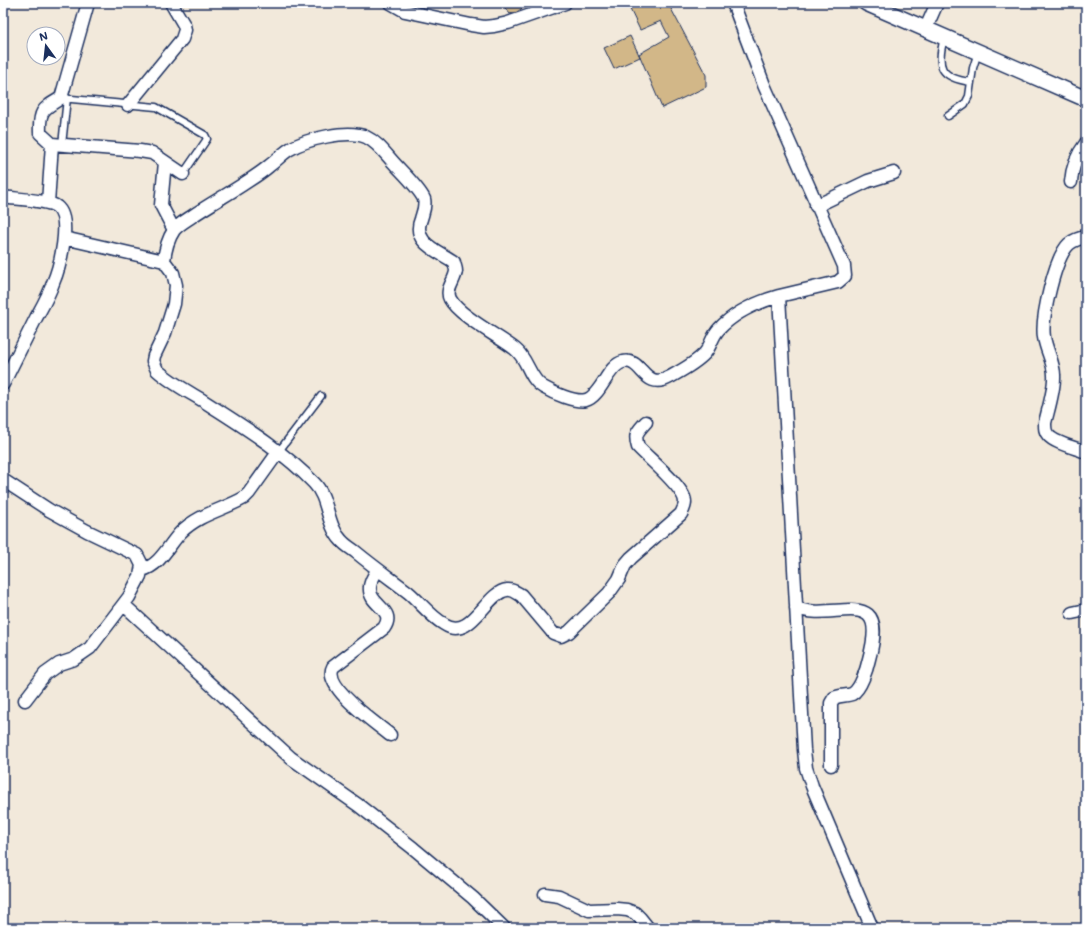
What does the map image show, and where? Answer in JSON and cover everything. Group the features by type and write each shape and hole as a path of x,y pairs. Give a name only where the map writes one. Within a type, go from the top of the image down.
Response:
{"street":[{"path":"88,3 64,98 43,109 39,120 40,133 57,145 152,153 183,174"},
{"path":"128,105 182,39 185,30 184,25 171,3"},
{"path":"391,3 405,11 484,27 508,23 565,3"},
{"path":"164,261 166,250 174,230 197,213 270,166 282,154 298,145 342,134 356,134 367,138 378,146 408,178 424,199 424,209 419,222 419,232 422,239 429,247 454,262 456,270 449,288 449,296 451,301 477,323 524,357 537,383 544,388 578,401 588,400 594,395 614,368 622,362 629,361 636,365 644,375 650,379 656,381 669,378 704,354 717,331 749,308 764,300 838,282 846,276 844,266 816,206 764,85 733,3"},
{"path":"866,3 1086,99"},
{"path":"926,28 937,3"},
{"path":"1071,182 1072,172 1078,153 1086,143"},
{"path":"48,203 57,145"},
{"path":"165,162 162,204 174,230"},
{"path":"816,206 868,181 894,173"},
{"path":"3,197 48,203 56,206 60,210 64,225 64,238 60,261 53,283 3,384"},
{"path":"1086,237 1074,241 1068,245 1063,254 1052,284 1043,322 1044,337 1054,375 1045,423 1045,431 1053,440 1086,452"},
{"path":"64,238 164,261 173,273 176,285 174,304 165,333 154,356 157,370 280,451 320,490 334,528 341,540 377,570 418,600 436,619 444,625 452,628 461,627 469,623 497,595 502,591 508,590 514,591 521,595 553,632 561,636 565,635 609,593 619,579 630,558 681,514 685,507 686,501 680,488 638,447 635,438 638,431 646,422"},
{"path":"779,296 806,768 812,786 872,928"},
{"path":"142,570 154,564 181,532 189,525 204,516 244,498 280,451"},
{"path":"3,480 49,510 86,531 137,556 140,560 142,570 124,605 90,648 74,659 59,664 44,674 25,700"},
{"path":"377,570 370,584 370,593 375,602 388,617 387,623 384,628 333,667 331,671 335,683 348,702 390,735"},
{"path":"124,605 291,758 358,805 413,848 473,898 504,928"},
{"path":"796,608 809,612 852,609 864,611 871,616 874,625 874,637 866,672 857,689 853,693 834,698 831,703 831,765"},
{"path":"1072,613 1086,610"},
{"path":"546,894 560,896 589,910 616,908 628,910 635,913 648,928"}],"lane":[{"path":"944,38 940,56 944,70 949,77 956,80 971,82"},
{"path":"948,116 965,104 969,96 973,68 978,52"},
{"path":"57,145 64,98 156,107 205,135 207,139 183,174"},
{"path":"280,451 321,396"}],"building":[{"path":"501,3 529,3 517,12 510,14"},
{"path":"627,3 668,3 706,75 706,87 662,108 639,54 669,37 661,21 640,30"},
{"path":"630,36 640,57 614,69 604,48"}]}
